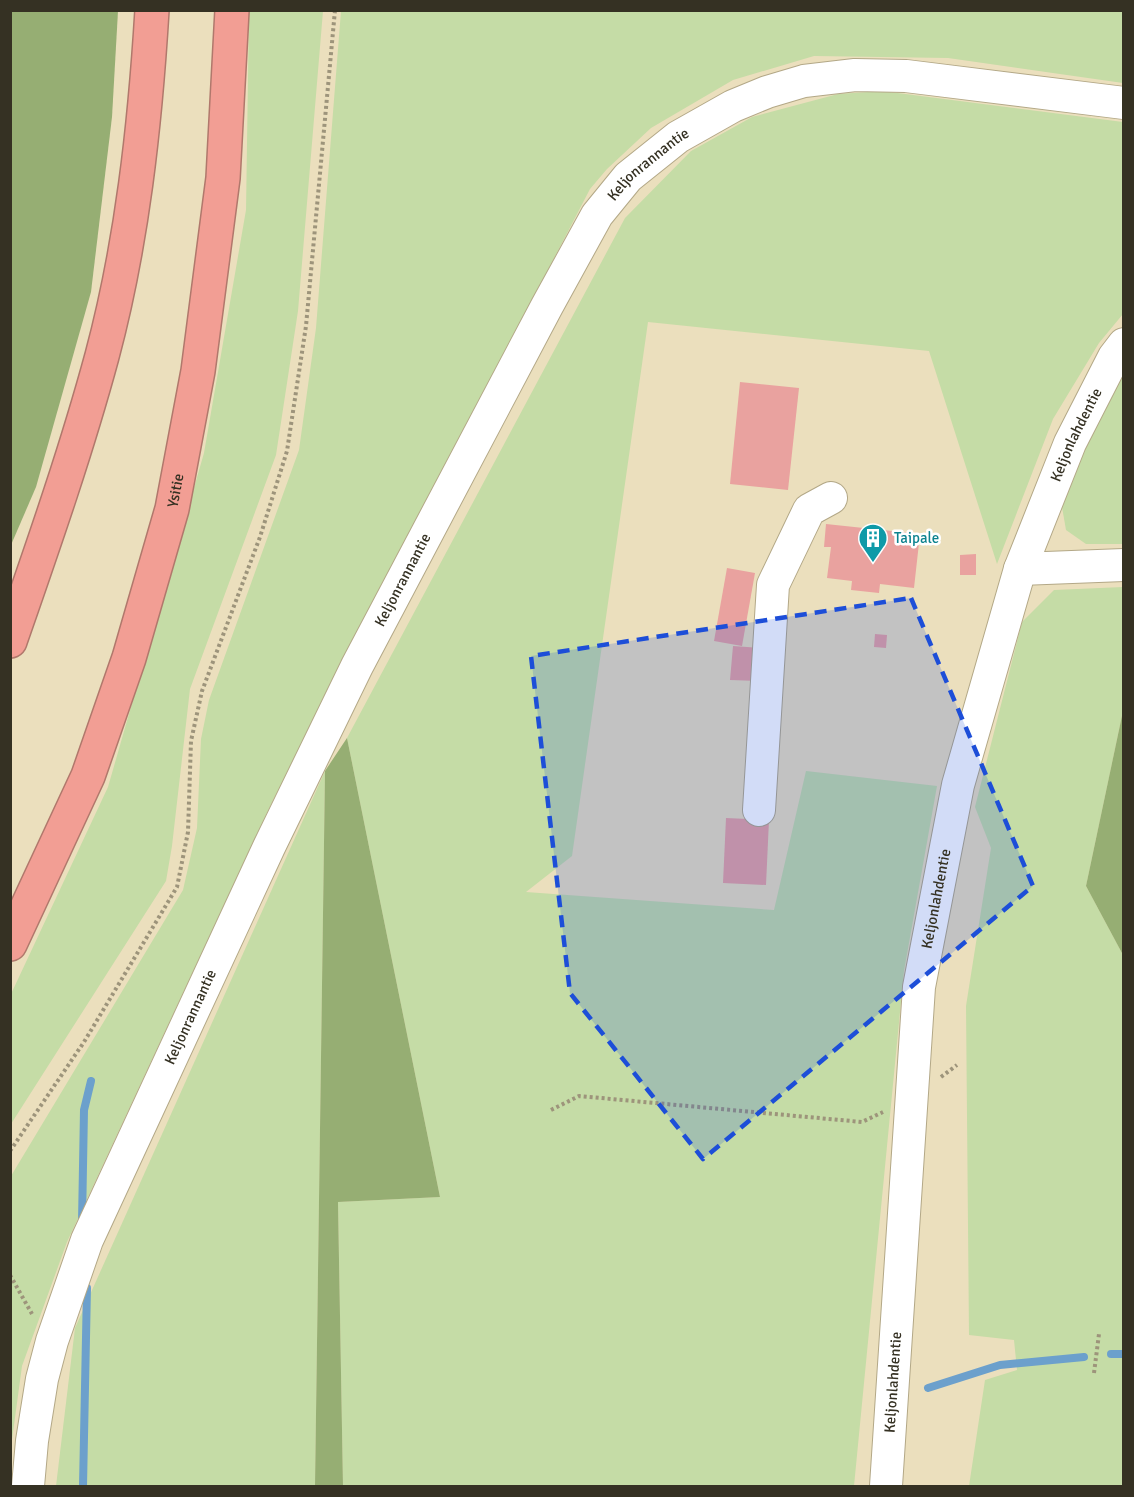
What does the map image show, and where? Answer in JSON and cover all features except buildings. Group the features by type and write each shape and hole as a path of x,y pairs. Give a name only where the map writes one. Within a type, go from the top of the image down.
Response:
{"highway":[{"path":"10,641 68,476 102,354 126,244 137,174 152,10"},
{"name":"Ysitie","path":"10,944 88,776 129,658 172,509 198,371 223,178 232,10"}],"street":[{"name":"Keljonrannantie","path":"28,1486 32,1441 42,1379 52,1341 87,1240 269,847 357,666 597,215 628,177 670,143 705,120 768,92 804,81 855,75 906,76 1124,103"},
{"name":"Keljonlahdentie","path":"886,1486 919,987 958,785 1020,569 1070,443 1114,357 1124,344"},
{"path":"759,810 773,585 808,510 831,498"},
{"path":"1020,569 1124,565"}],"path":[{"path":"10,1151 84,1042 177,887 188,832 191,741 202,691 260,537 287,451 306,326 335,10"},
{"path":"551,1110 579,1096 862,1122 912,1099 957,1065"},
{"path":"10,1275 29,1310 52,1341"},
{"path":"1094,1372 1099,1334"}],"highlighted area":[{"path":"911,598 1033,886 703,1159 570,993 531,656"}],"green space":[{"path":"11,10 118,11 112,117 91,292 36,487 11,545"},
{"path":"249,11 323,11 298,311 276,455 190,689 166,881 11,1124 11,994 108,787 204,453 246,210"},
{"path":"341,11 1123,11 1123,83 948,58 814,56 733,80 651,128 607,169 590,189 273,800 67,1242 22,1366 11,1447 11,1176 183,890 197,828 201,739 209,700 299,450 316,328"},
{"path":"882,91 1123,122 1123,314 1099,343 1053,419 997,564 929,351 648,322 572,856 526,892 774,910 806,771 937,786 904,971 854,1486 343,1486 338,1202 440,1197 347,738 625,218 691,151 752,117 838,94"},
{"path":"1123,376 1123,544 1086,544 1066,530 1062,507 1094,420"},
{"path":"1123,587 1123,711 1086,886 1123,955 1123,1486 969,1486 985,1380 1017,1370 1014,1340 969,1335 966,1006 991,848 975,807 1022,622 1054,590"},
{"path":"1123,711 1123,955 1086,886"},
{"path":"347,738 440,1197 338,1202 343,1486 315,1486 325,771"},
{"path":"325,771 315,1486 56,1486 75,1328"}],"waterway":[{"path":"82,1222 84,1110 91,1081"},
{"path":"83,1486 87,1288"},
{"path":"1111,1354 1124,1354"},
{"path":"928,1388 1000,1365 1084,1357"}],"place":[{"name":"Taipale","path":"873,564"}]}
